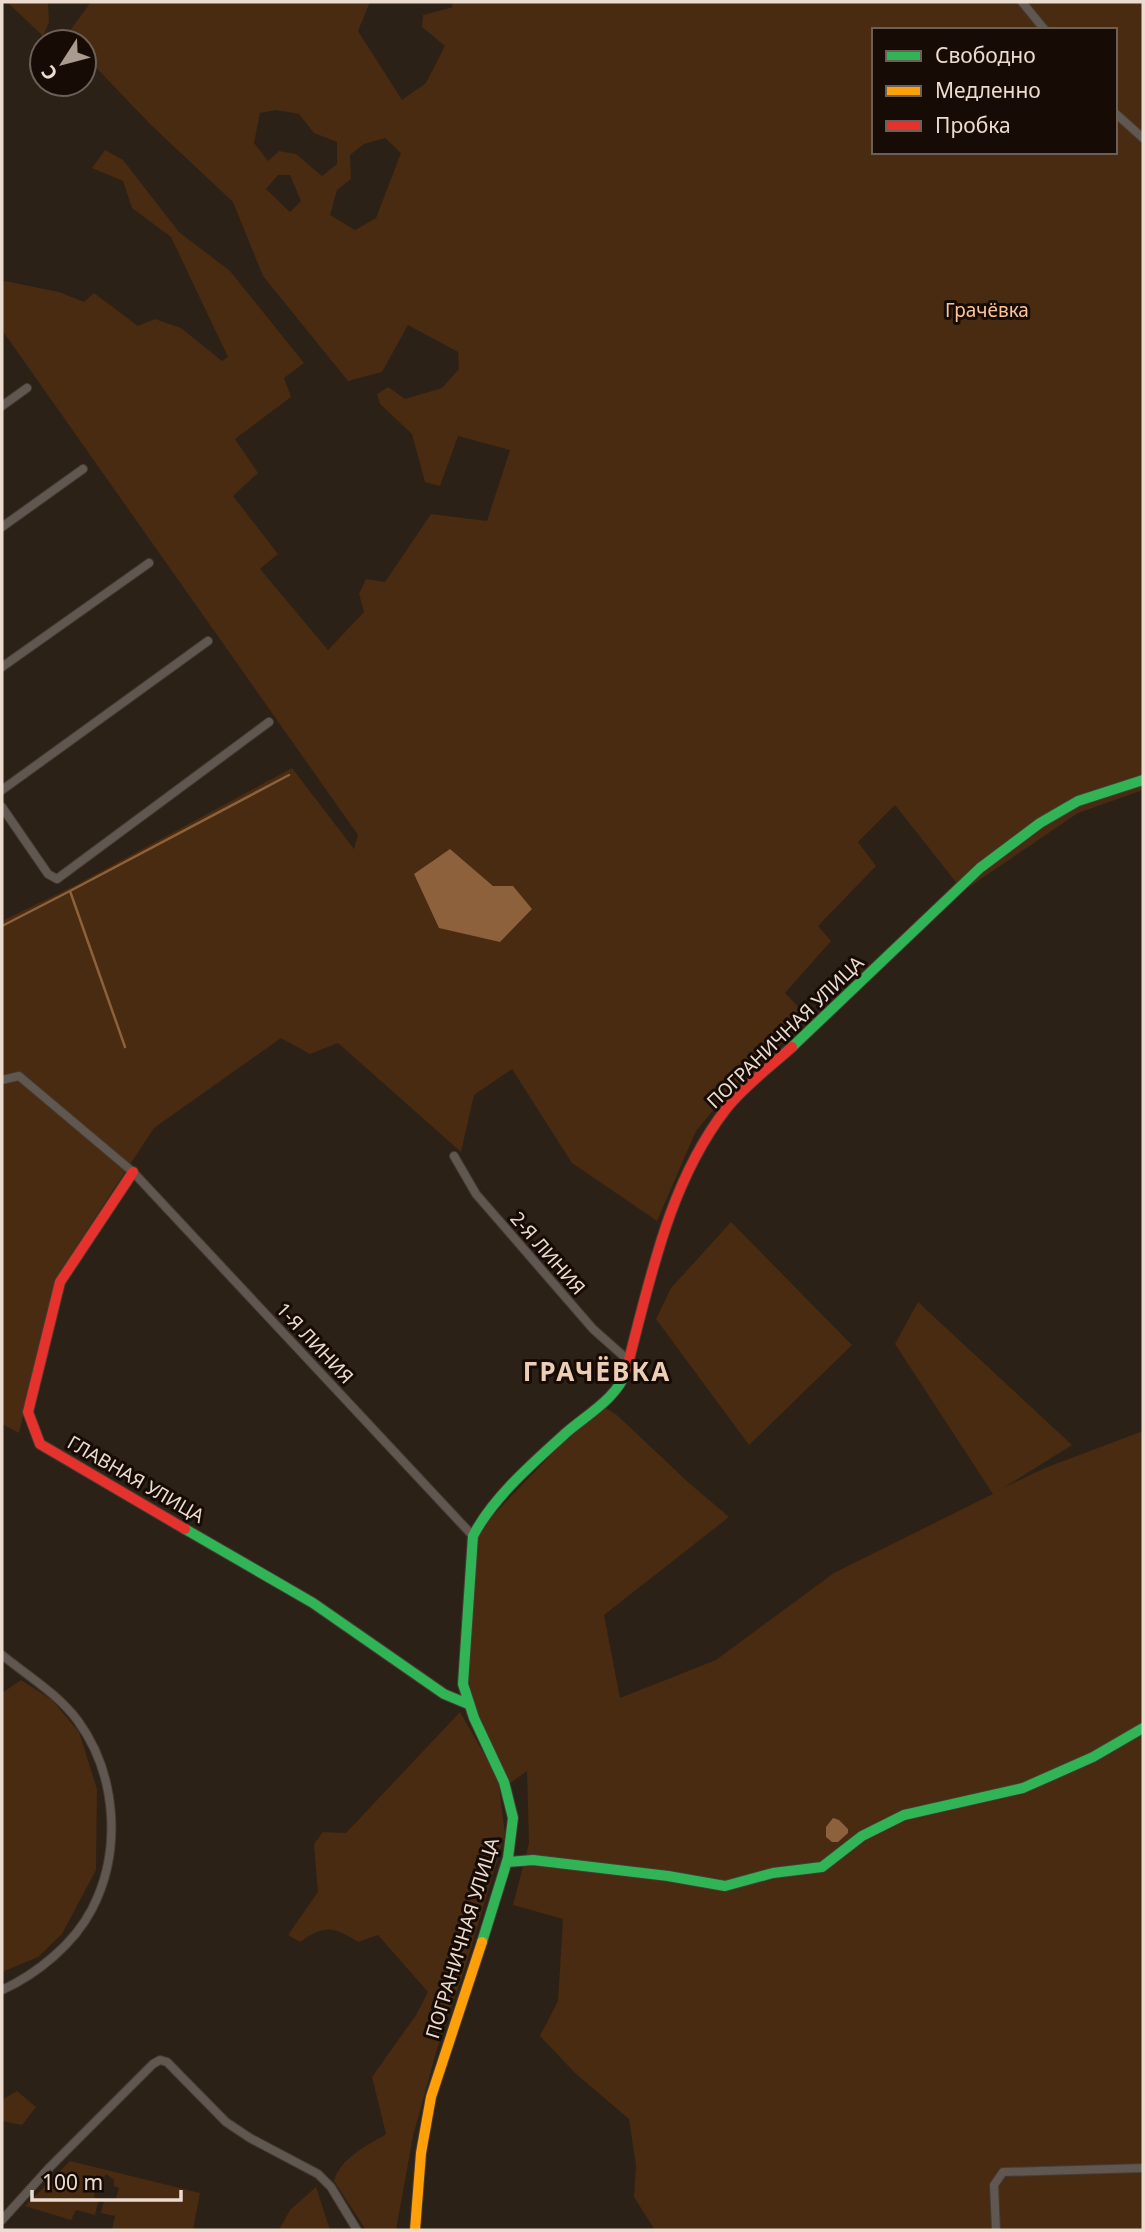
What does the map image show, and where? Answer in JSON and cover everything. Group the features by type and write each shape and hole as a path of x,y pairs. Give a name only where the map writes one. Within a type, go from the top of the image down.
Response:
{"street":[{"path":"1022,2 1043,28"},
{"path":"1117,115 1143,138"},
{"path":"2,406 27,388"},
{"path":"2,527 83,469"},
{"path":"2,667 149,563"},
{"path":"2,790 208,641"},
{"path":"2,807 48,874 57,878 269,722"},
{"name":"ПОГРАНИЧНАЯ УЛИЦА","path":"415,2230 421,2146 427,2109 442,2058 477,1961 512,1841 513,1819 506,1786 496,1758 468,1704 463,1685 473,1536 496,1500 622,1384 663,1234 680,1188 714,1125 743,1092 980,868 1040,823 1078,801 1143,780"},
{"name":"1-Я ЛИНИЯ","path":"2,1080 19,1076 133,1172 473,1536"},
{"name":"2-Я ЛИНИЯ","path":"454,1156 476,1195 593,1329 629,1361"},
{"name":"ГЛАВНАЯ УЛИЦА","path":"133,1172 60,1282 29,1412 40,1444 313,1603 444,1694 468,1704"},
{"path":"2,1655 54,1694 78,1722 96,1753 106,1780 111,1810 111,1840 105,1872 91,1911 60,1950 21,1980 2,1990"},
{"path":"507,1862 533,1860 725,1885 773,1873 822,1867 862,1836 904,1815 1023,1787 1093,1757 1143,1728"},
{"path":"2,2220 49,2168 160,2060 167,2062 207,2105 235,2129 318,2174 331,2187 357,2230"},
{"path":"996,2230 994,2185 1003,2172 1143,2168"}],"green space":[{"path":"7,2 48,2 49,22 46,28 35,28"},
{"name":"Грачёвка","path":"91,2 370,2 358,31 402,100 426,83 445,46 422,27 423,15 453,7 451,2 1143,2 1143,790 1078,813 963,891 895,805 858,842 876,866 818,926 831,941 785,993 809,1018 729,1091 696,1131 657,1221 572,1163 512,1069 474,1095 461,1152 338,1043 310,1054 281,1038 154,1128 55,1279 19,1433 2,1424 2,921 72,887 292,768 354,849 358,835 2,330 2,283 5,281 59,292 84,302 94,293 138,326 155,319 181,328 222,361 228,357 171,237 132,208 123,181 92,168 105,150 123,160 179,232 230,271 304,363 284,378 291,397 235,439 258,473 233,496 278,554 260,569 328,650 364,612 359,594 366,579 385,582 431,514 487,521 510,450 458,436 440,486 425,482 412,434 380,404 377,394 388,387 405,399 442,388 459,369 458,352 408,325 382,372 348,381 263,276 233,202 151,125 98,70 98,28 72,28","holes":["276,110 299,114 314,133 337,142 337,164 322,176 296,154 279,151 268,161 254,143 260,113","385,138 401,153 376,218 355,230 330,215 337,190 351,179 350,155 364,144","278,175 290,175 301,201 290,212 266,189","493,886 532,908 500,942"]},
{"path":"731,1222 852,1345 749,1445 656,1319 671,1288"},
{"path":"918,1302 1072,1445 1003,1488 1045,1468 1143,1431 1143,2230 655,2230 634,2197 636,2166 629,2119 575,2073 540,2036 558,2001 563,1919 513,1905 529,1843 527,1771 506,1786 468,1704 473,1536 600,1404 618,1416 729,1517 604,1615 620,1698 716,1660 834,1573 993,1494 895,1344"},
{"path":"21,1680 52,1700 79,1732 97,1789 96,1870 62,1934 38,1957 2,1972 2,1693"},
{"path":"460,1712 498,1778 505,1834 466,1965 437,2049 413,2136 396,2230 366,2230 334,2181 348,2159 386,2134 372,2077 416,2015 428,1992 378,1935 358,1942 342,1933 323,1930 300,1942 288,1935 318,1892 314,1844 323,1832 346,1833"},
{"path":"17,2091 36,2107 22,2125 2,2121 2,2100"},
{"path":"70,2161 200,2193 193,2230 112,2230 115,2216 101,2213 104,2200 115,2201 119,2188 114,2186 114,2180 106,2174 104,2177 100,2176 96,2182 94,2197 99,2199 95,2215 76,2210 71,2220 25,2206"},
{"path":"316,2187 330,2230 279,2230 290,2210"}],"shaded area":[{"path":"450,849 493,886 513,886 532,909 500,942 439,928 414,874"},
{"path":"833,1818 848,1829 848,1833 838,1842 832,1842 826,1837 826,1827"}],"waterway":[{"path":"125,1047 70,891 289,775"},
{"path":"2,926 70,891"}],"traffic: fast":[{"path":"792,1047 980,868 1040,823 1078,801 1143,780"},
{"path":"482,1942 508,1858 513,1818 504,1782 474,1718 463,1684 473,1536 492,1507 528,1467 610,1397 626,1371"},
{"path":"185,1529 313,1603 444,1694 468,1704"},
{"path":"507,1862 533,1860 668,1876 725,1886 773,1873 822,1867 862,1836 904,1815 1023,1788 1093,1757 1143,1728"}],"traffic: slow":[{"path":"415,2230 421,2153 431,2097 482,1942"}],"traffic: jam":[{"path":"626,1371 663,1234 689,1169 726,1109 792,1047"},
{"path":"133,1172 60,1282 28,1412 40,1444 185,1529"}],"district":[{"name":"ГРАЧЁВКА","path":"597,1371"}]}
